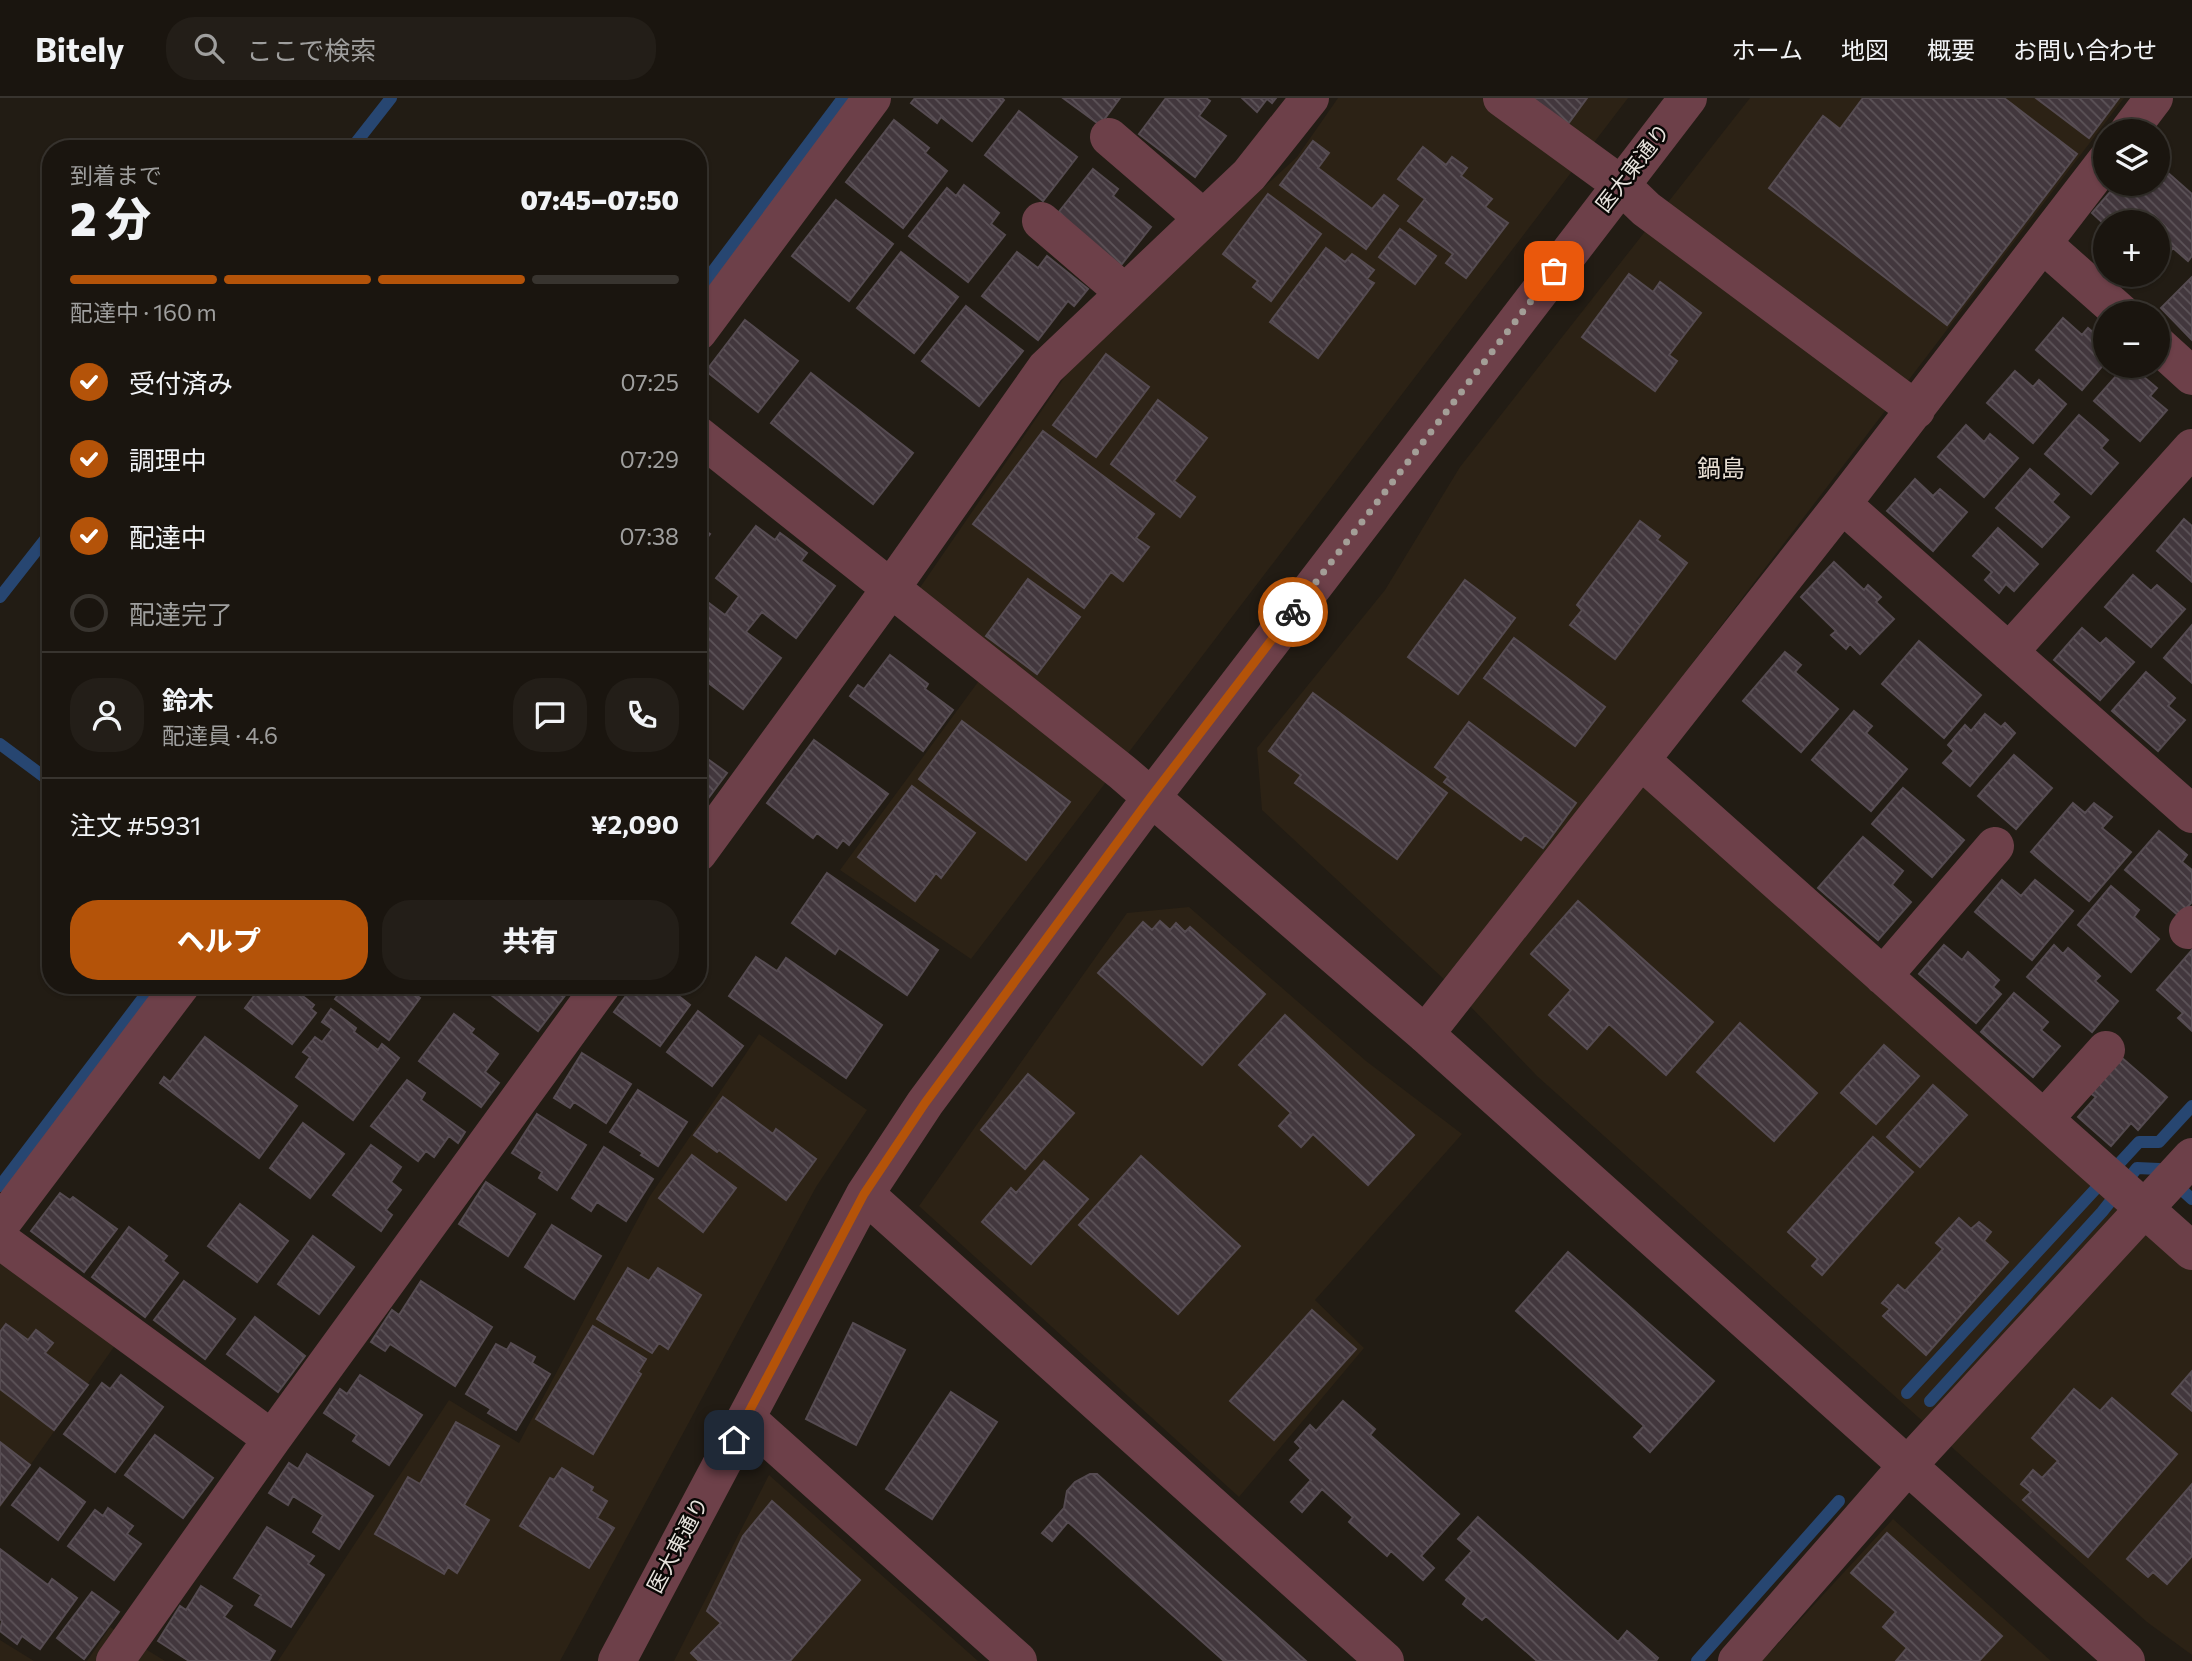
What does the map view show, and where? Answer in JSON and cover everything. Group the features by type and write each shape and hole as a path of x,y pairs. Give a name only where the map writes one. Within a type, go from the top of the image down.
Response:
{"street":[{"path":"707,319 872,98"},
{"path":"707,841 891,588 1046,368 1249,175 1310,98"},
{"path":"1502,98 1620,184 1646,209 1916,410"},
{"name":"医大東通り","path":"629,1655 746,1418 864,1194 925,1103 1151,797 1688,98"},
{"path":"2138,119 2154,98"},
{"path":"1109,137 1203,218"},
{"path":"1425,1034 1842,505 2093,178"},
{"path":"1041,221 1125,293"},
{"path":"2043,244 2107,301"},
{"path":"2170,356 2192,376"},
{"path":"707,442 1151,797 1425,1034 2126,1661"},
{"path":"2009,652 2192,449"},
{"path":"1842,505 2009,652 2186,798"},
{"path":"1642,761 2095,1165 2162,1185 2192,1251"},
{"path":"1883,976 1995,846"},
{"path":"0,1225 174,994"},
{"path":"115,1661 272,1439 595,994"},
{"path":"2044,1119 2106,1050"},
{"path":"1737,1661 1908,1465 2162,1185"},
{"path":"864,1194 1385,1661"},
{"path":"0,1240 272,1439"},
{"path":"746,1418 1018,1661"}],"shaded area":[{"path":"1338,98 1628,98 971,959 840,870 1000,652 919,589 1079,356 1297,157"},
{"path":"1750,98 2124,98 2108,119 2093,119 2093,139 1617,762 2192,1269 2192,1655 2147,1622 1537,1076 1448,983 1262,810 1257,748 1385,590 1460,467"},
{"path":"1189,907 1366,1061 1462,1134 1315,1300 1364,1348 1239,1497 919,1206 1127,913"},
{"path":"759,1034 867,1110 816,1187 560,1661 278,1661 449,1400 519,1443 650,1196"},
{"path":"0,1262 116,1344 0,1508"},
{"path":"769,1475 978,1661 674,1661"},
{"path":"1893,1519 2051,1661 1762,1661"},
{"path":"110,1627 165,1661 87,1661"},
{"path":"0,1640 34,1661 0,1661"}],"building":[{"path":"915,98 1004,100 972,141 941,117 937,123 911,103"},
{"path":"1063,98 1120,98 1100,125"},
{"path":"1166,98 1206,98 1210,101 1199,116 1226,136 1195,177 1139,134"},
{"path":"1242,98 1276,98 1272,103 1267,99 1257,112"},
{"path":"1525,98 1587,98 1565,128"},
{"path":"1863,98 2004,98 2077,154 1947,325 1769,188 1823,116 1840,129"},
{"path":"2036,98 2119,98 2103,119 2093,119 2093,133 2089,138"},
{"path":"1019,111 1077,157 1043,201 985,155"},
{"path":"894,120 929,148 925,153 947,171 903,228 846,182"},
{"path":"1313,141 1329,153 1318,168 1372,209 1384,195 1398,206 1366,249 1280,185"},
{"path":"1423,147 1446,165 1452,157 1467,168 1461,176 1492,199 1485,207 1508,223 1466,278 1446,263 1453,254 1408,221 1425,199 1398,179"},
{"path":"1093,169 1118,189 1113,196 1151,227 1118,269 1054,218"},
{"path":"2170,175 2192,194 2192,256 2188,261 2173,248 2170,252 2170,210 2095,210 2107,196 2170,196"},
{"path":"964,185 999,213 991,224 1005,235 968,282 909,236 947,188 956,196"},
{"path":"1268,194 1321,234 1271,301 1253,287 1258,281 1223,254"},
{"path":"836,200 893,244 849,301 792,256"},
{"path":"1400,229 1436,256 1415,284 1379,257"},
{"path":"1326,248 1345,262 1352,254 1374,270 1367,279 1374,283 1318,358 1270,322"},
{"path":"901,252 958,297 914,353 857,308"},
{"path":"1017,252 1038,268 1047,256 1088,289 1074,306 1068,301 1038,340 982,296"},
{"path":"1629,274 1653,292 1660,282 1701,313 1669,355 1677,361 1655,391 1582,337"},
{"path":"2192,277 2192,340 2170,317 2168,301"},
{"path":"966,306 1023,351 979,406 922,361"},
{"path":"2063,318 2082,335 2088,328 2093,332 2093,377 2082,390 2036,350"},
{"path":"745,320 798,361 758,412 707,370"},
{"path":"1106,354 1149,387 1096,457 1053,425"},
{"path":"2015,371 2033,387 2039,380 2066,404 2033,443 1987,403"},
{"path":"811,373 913,453 873,504 771,423"},
{"path":"2114,378 2145,378 2157,388 2150,396 2167,410 2140,441 2094,401"},
{"path":"1158,400 1207,438 1174,481 1195,497 1180,517 1111,464"},
{"path":"2079,415 2108,440 2101,448 2118,463 2091,494 2045,454"},
{"path":"1966,425 1984,442 1990,434 2018,458 1984,497 1938,457"},
{"path":"1043,431 1154,514 1136,538 1149,547 1123,581 1111,572 1084,608 973,524"},
{"path":"2030,469 2059,494 2052,502 2069,517 2042,547 1996,508"},
{"path":"1915,479 1933,496 1940,489 1967,512 1933,551 1887,511"},
{"path":"2184,519 2192,526 2192,582 2157,551"},
{"path":"1640,521 1660,536 1657,540 1687,563 1615,659 1570,625 1582,610 1577,605"},
{"path":"756,526 775,540 780,533 807,553 801,561 835,586 796,638 762,612 746,632 781,658 743,709 707,682 707,602 725,615 739,596 716,578"},
{"path":"1998,528 2038,564 2014,591 2006,584 1999,593 1985,580 1992,572 1973,556"},
{"path":"1834,562 1864,590 1868,585 1881,597 1876,602 1894,619 1860,654 1850,644 1846,649 1831,635 1836,631 1801,597"},
{"path":"2133,575 2151,591 2157,585 2185,609 2151,647 2105,607"},
{"path":"1028,579 1080,617 1037,674 986,636"},
{"path":"1465,580 1515,618 1458,694 1408,657"},
{"path":"2192,625 2192,683 2164,658"},
{"path":"2082,628 2100,644 2106,638 2134,662 2100,700 2054,660"},
{"path":"1514,638 1605,707 1575,746 1484,678"},
{"path":"1919,641 1981,695 1944,738 1882,684"},
{"path":"1785,652 1801,665 1795,672 1838,709 1801,752 1743,701"},
{"path":"890,655 928,684 925,689 953,710 923,751 850,696 858,685 864,689"},
{"path":"2146,672 2175,698 2168,706 2185,720 2158,751 2112,711"},
{"path":"1313,693 1447,793 1397,859 1295,783 1301,775 1269,751"},
{"path":"1854,711 1872,726 1866,733 1907,769 1871,811 1812,760"},
{"path":"1985,714 2001,727 2005,723 2015,733 1970,786 1943,763 1954,751 1948,745 1965,725 1971,731"},
{"path":"962,721 1070,802 1026,860 919,779"},
{"path":"1469,722 1576,803 1543,848 1525,835 1521,840 1444,782 1448,777 1435,767"},
{"path":"814,740 888,794 849,845 843,840 837,848 817,833 813,838 767,803"},
{"path":"2014,755 2052,788 2016,829 1978,796"},
{"path":"707,759 727,773 707,800"},
{"path":"912,786 975,833 941,878 936,873 915,901 858,857"},
{"path":"1903,788 1964,840 1932,877 1872,824"},
{"path":"2073,803 2085,813 2094,803 2112,817 2102,828 2131,852 2089,901 2031,852"},
{"path":"2159,831 2187,855 2182,862 2192,870 2192,902 2179,916 2125,870"},
{"path":"1863,837 1903,871 1892,885 1911,902 1878,940 1818,888"},
{"path":"827,873 938,950 907,995 839,948 835,954 792,923"},
{"path":"2002,880 2021,896 2035,880 2073,911 2032,960 1975,912"},
{"path":"2111,886 2139,910 2134,917 2159,939 2131,972 2078,925"},
{"path":"1578,901 1713,1022 1666,1075 1609,1024 1587,1049 1549,1015 1571,990 1531,954"},
{"path":"1160,921 1170,930 1176,923 1185,932 1190,927 1265,994 1202,1065 1098,973 1143,922 1152,930"},
{"path":"1944,945 1962,960 1968,952 1999,980 1993,987 2001,994 1976,1023 1919,974"},
{"path":"2054,945 2063,954 2068,948 2100,976 2095,981 2118,1001 2092,1032 2027,977"},
{"path":"2192,950 2192,1031 2178,1018 2183,1013 2157,990"},
{"path":"756,957 777,971 786,958 882,1025 846,1078 729,996"},
{"path":"2014,993 2048,1022 2041,1030 2060,1046 2033,1077 1981,1032"},
{"path":"255,994 300,994 314,1005 311,1009 316,1013 292,1044 245,1008"},
{"path":"339,994 415,994 420,998 389,1040 335,999"},
{"path":"490,994 566,994 538,1031"},
{"path":"627,994 676,994 690,1005 660,1046 614,1012"},
{"path":"331,1009 356,1028 354,1032 378,1050 382,1044 399,1058 353,1120 296,1077 310,1057 303,1052 315,1037 322,1042 332,1029 322,1022"},
{"path":"698,1011 743,1046 712,1086 667,1052"},
{"path":"454,1014 474,1029 471,1033 498,1054 485,1072 499,1083 481,1107 419,1061"},
{"path":"1285,1015 1414,1135 1368,1185 1313,1134 1301,1147 1279,1126 1291,1113 1239,1065"},
{"path":"1740,1023 1817,1093 1774,1141 1697,1072"},
{"path":"205,1037 297,1106 259,1158 160,1083 164,1077 170,1082"},
{"path":"1884,1045 1919,1076 1876,1124 1841,1093"},
{"path":"582,1053 631,1084 606,1123 574,1102 570,1108 554,1098"},
{"path":"2121,1057 2167,1097 2138,1130 2131,1123 2111,1146 2078,1117 2096,1097 2090,1093"},
{"path":"1028,1074 1074,1113 1025,1169 981,1130"},
{"path":"407,1080 425,1093 421,1100 465,1132 458,1143 449,1136 434,1157 426,1151 418,1161 371,1126"},
{"path":"1933,1085 1967,1115 1920,1167 1887,1137"},
{"path":"638,1090 687,1122 658,1166 610,1132"},
{"path":"723,1097 773,1134 776,1129 816,1159 786,1200 719,1150 717,1152 694,1135"},
{"path":"537,1114 586,1145 557,1190 539,1178 542,1172 512,1153"},
{"path":"303,1123 344,1154 310,1198 270,1168"},
{"path":"1873,1137 1913,1172 1822,1275 1812,1266 1818,1259 1788,1232"},
{"path":"371,1145 401,1167 391,1182 401,1190 386,1210 392,1215 381,1231 333,1195"},
{"path":"604,1147 653,1179 626,1221 597,1202 591,1211 572,1198"},
{"path":"692,1155 736,1188 703,1232 659,1198"},
{"path":"1141,1156 1240,1246 1178,1314 1079,1225"},
{"path":"1044,1161 1088,1199 1031,1264 982,1222 1011,1188 1016,1193"},
{"path":"486,1182 535,1214 508,1256 459,1224"},
{"path":"60,1193 70,1200 73,1197 117,1229 84,1272 31,1231"},
{"path":"240,1204 288,1241 257,1282 208,1246"},
{"path":"1959,1218 1971,1229 1979,1222 1991,1232 1984,1241 2008,1262 1926,1355 1883,1316 1890,1309 1882,1303 1898,1285 1905,1291 1943,1249 1936,1243"},
{"path":"552,1225 601,1256 574,1299 525,1267"},
{"path":"129,1227 167,1256 163,1261 178,1273 145,1317 92,1277"},
{"path":"313,1236 354,1267 319,1314 278,1284"},
{"path":"1568,1252 1714,1381 1650,1452 1634,1437 1644,1426 1516,1311"},
{"path":"628,1268 649,1281 658,1268 701,1295 668,1349 659,1343 652,1353 597,1319"},
{"path":"184,1281 235,1319 205,1359 154,1320"},
{"path":"421,1281 492,1327 455,1386 390,1344 385,1351 371,1342 392,1310 399,1315"},
{"path":"1312,1310 1356,1349 1274,1440 1230,1401"},
{"path":"255,1317 305,1356 278,1392 227,1354"},
{"path":"853,1323 905,1350 856,1445 806,1419"},
{"path":"6,1324 28,1340 36,1330 53,1343 45,1353 88,1385 54,1430 0,1389 0,1332"},
{"path":"593,1326 646,1359 638,1372 641,1374 593,1454 536,1419"},
{"path":"511,1343 535,1357 532,1363 550,1374 516,1430 488,1413 491,1409 466,1394 496,1344 507,1350"},
{"path":"2192,1371 2192,1411 2172,1394"},
{"path":"121,1375 163,1407 115,1472 64,1434 102,1383 110,1389"},
{"path":"360,1375 422,1415 389,1465 353,1441 357,1435 324,1413 340,1389 347,1394"},
{"path":"2074,1389 2100,1411 2112,1398 2177,1454 2088,1557 2023,1500 2031,1492 2021,1484 2033,1470 2042,1478 2058,1461 2032,1438"},
{"path":"951,1392 997,1422 932,1519 886,1489"},
{"path":"1343,1401 1375,1429 1370,1435 1459,1514 1421,1556 1434,1568 1423,1580 1391,1551 1387,1556 1349,1522 1353,1517 1322,1489 1302,1512 1291,1502 1311,1480 1290,1460 1301,1448 1295,1442 1310,1425 1316,1431"},
{"path":"456,1422 499,1446 464,1505 489,1520 457,1573 448,1567 444,1574 375,1534 408,1477 420,1484"},
{"path":"155,1435 213,1478 183,1518 125,1475"},
{"path":"0,1442 30,1465 0,1505"},
{"path":"307,1454 373,1496 339,1549 313,1532 323,1515 293,1496 288,1505 269,1493 289,1463 298,1469"},
{"path":"40,1468 85,1502 58,1540 12,1505"},
{"path":"562,1468 593,1487 591,1491 607,1501 597,1518 614,1528 589,1568 520,1526 550,1478 554,1480"},
{"path":"1090,1474 1097,1474 1306,1661 1224,1661 1068,1522 1052,1541 1042,1533 1064,1508 1067,1491 1075,1482"},
{"path":"2192,1484 2192,1556 2167,1584 2153,1572 2148,1577 2127,1559"},
{"path":"772,1501 860,1580 790,1661 699,1661 691,1653 721,1623 707,1611 743,1536"},
{"path":"108,1508 133,1526 127,1534 141,1544 114,1580 68,1546 95,1510 103,1516"},
{"path":"1478,1517 1618,1642 1627,1631 1658,1658 1656,1661 1537,1661 1486,1616 1482,1620 1463,1604 1467,1598 1446,1580 1472,1551 1458,1539"},
{"path":"267,1527 314,1556 308,1564 324,1575 291,1627 255,1605 261,1595 234,1578"},
{"path":"1887,1533 2002,1636 1979,1661 1896,1661 1907,1648 1883,1627 1896,1612 1851,1573"},
{"path":"0,1549 48,1585 52,1579 77,1598 40,1649 22,1636 17,1644 0,1631"},
{"path":"201,1586 232,1606 224,1617 275,1651 269,1661 189,1661 158,1641 180,1606 186,1610"},
{"path":"92,1592 119,1612 84,1659 57,1638"}],"waterway":[{"path":"358,140 391,98"},
{"path":"707,279 843,98"},
{"path":"0,597 42,543"},
{"path":"0,744 42,775"},
{"path":"0,1186 146,994"},
{"path":"1907,1393 2139,1142 2159,1142 2192,1106"},
{"path":"1930,1401 2102,1212 2137,1168 2159,1169 2192,1199"},
{"path":"1697,1661 1839,1501"}],"way so far":[{"path":"1293,612 1554,271"}],"district":[{"name":"鍋島","path":"1721,469"}],"route":[{"path":"734,1440 864,1194 925,1103 1151,797 1293,612"}]}
